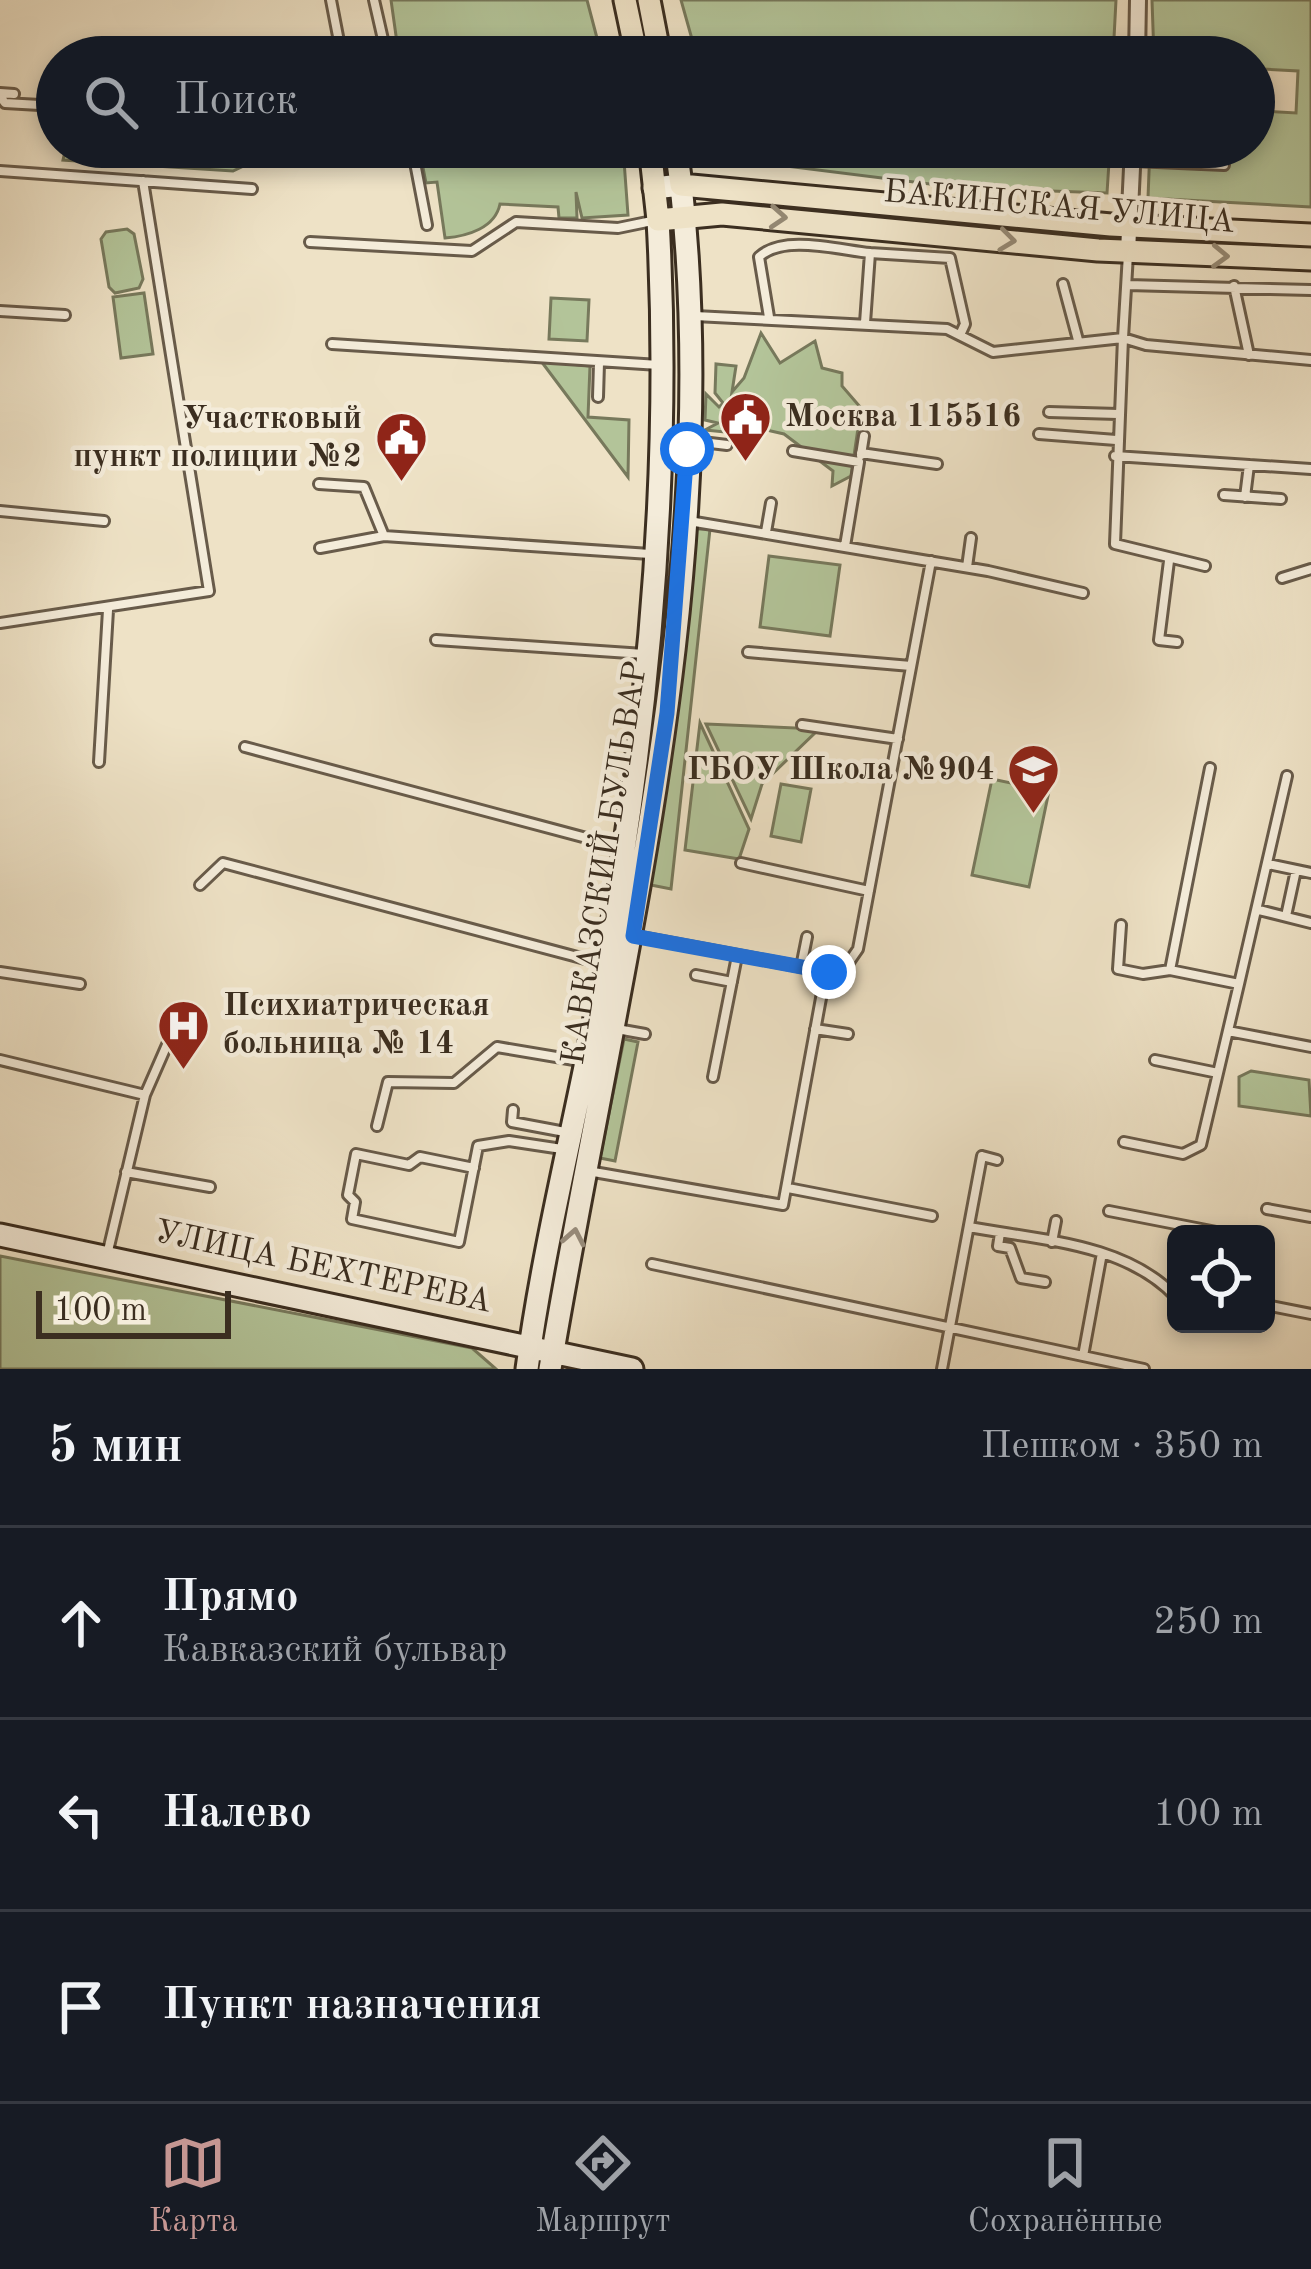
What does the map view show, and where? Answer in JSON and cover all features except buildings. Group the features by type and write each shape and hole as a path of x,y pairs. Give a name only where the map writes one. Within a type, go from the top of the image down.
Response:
{"main road":[{"path":"625,0 633,36"},
{"path":"649,0 656,36"},
{"name":"КАВКАЗСКИЙ БУЛЬВАР","path":"652,168 658,220"},
{"name":"КАВКАЗСКИЙ БУЛЬВАР","path":"679,168 681,185"},
{"name":"БАКИНСКАЯ УЛИЦА","path":"681,185 1130,226 1311,235"},
{"name":"БАКИНСКАЯ УЛИЦА","path":"658,220 722,214 1128,252 1311,259"}],"street":[{"path":"1137,36 1138,0"},
{"path":"1128,252 1132,168"},
{"name":"БАКИНСКАЯ УЛИЦА","path":"654,188 681,185"},
{"name":"КАВКАЗСКИЙ БУЛЬВАР","path":"540,1359 587,1171 616,1029 667,713 687,441 688,316 681,185"},
{"name":"КАВКАЗСКИЙ БУЛЬВАР","path":"540,1359 571,1142 625,848 648,655 664,365 658,220"},
{"name":"УЛИЦА БЕХТЕРЕВА","path":"0,1235 540,1359 632,1369"}],"lane":[{"path":"331,0 338,36"},
{"path":"374,0 383,36"},
{"path":"14,94 0,94 5,103 36,105"},
{"path":"416,168 428,225"},
{"path":"0,171 252,189"},
{"path":"0,623 209,591 143,182"},
{"path":"310,242 472,251 516,222 619,228 658,220"},
{"path":"769,317 758,262 764,251 797,246 950,258 965,323 960,334"},
{"path":"1128,252 1115,456 1115,544 1169,561 1205,566"},
{"path":"865,323 870,253"},
{"path":"1063,284 1078,340"},
{"path":"1128,285 1311,290"},
{"path":"1234,286 1249,355"},
{"path":"0,311 65,314"},
{"path":"688,316 865,323 960,334 993,352 1123,338 1311,360"},
{"path":"332,344 664,365"},
{"path":"598,397 599,363"},
{"path":"1049,412 1118,414"},
{"path":"1040,434 1116,440"},
{"path":"845,546 864,436"},
{"path":"687,441 727,445"},
{"path":"793,451 938,464"},
{"path":"1115,456 1311,469"},
{"path":"1245,496 1249,465"},
{"path":"319,484 364,487 384,536"},
{"path":"1225,495 1281,500"},
{"path":"766,532 771,503"},
{"path":"0,512 104,521"},
{"path":"682,521 967,567 1083,592"},
{"path":"320,548 384,536 657,555"},
{"path":"967,567 971,538"},
{"path":"633,936 826,971 849,962 858,949 931,561"},
{"path":"1169,561 1159,640 1177,642"},
{"path":"1282,578 1311,568"},
{"path":"99,762 108,610"},
{"path":"436,640 648,655"},
{"path":"562,664 563,649"},
{"path":"748,652 911,666"},
{"path":"802,725 898,739"},
{"path":"245,747 625,848"},
{"path":"1169,970 1210,768"},
{"path":"1124,1142 1183,1154 1201,1145 1287,776"},
{"path":"200,885 223,863 606,964"},
{"path":"741,863 869,891"},
{"path":"1268,865 1311,872"},
{"path":"1286,916 1296,870"},
{"path":"1258,910 1311,923"},
{"path":"1121,925 1118,969 1143,974 1169,970 1239,984"},
{"path":"801,967 807,938"},
{"path":"713,1078 737,956"},
{"path":"587,1171 778,1207 788,1188 826,971"},
{"path":"0,972 80,984"},
{"path":"696,975 732,982"},
{"path":"815,1028 848,1034"},
{"path":"616,1029 644,1034"},
{"path":"106,1256 145,1095 173,1031"},
{"path":"1228,1031 1311,1047"},
{"path":"376,1126 388,1082 454,1083 497,1047 587,1062"},
{"path":"0,1060 145,1095"},
{"path":"1155,1060 1218,1073"},
{"path":"513,1110 512,1122 571,1142"},
{"path":"473,1168 420,1157 409,1165 356,1154 348,1196 355,1202 352,1219 459,1242 478,1146 489,1141 571,1142"},
{"path":"942,1369 982,1156 997,1160"},
{"path":"126,1172 210,1187"},
{"path":"788,1188 932,1216"},
{"path":"1267,1209 1311,1217"},
{"path":"1109,1211 1181,1225"},
{"path":"1052,1242 1056,1221"},
{"path":"969,1227 1102,1253 1150,1270 1167,1288"},
{"path":"1000,1233 998,1246 1010,1248 1021,1278 1045,1282"},
{"path":"1083,1356 1102,1253"},
{"path":"652,1264 1144,1369"},
{"path":"1275,1306 1311,1314"}],"green space":[{"path":"391,0 587,0 596,36 396,36"},
{"path":"681,0 1116,0 1114,36 691,36"},
{"path":"1152,0 1311,0 1311,207 1148,198 1149,168 1275,168 1275,112 1296,113 1298,71 1275,70 1275,36 1153,36"},
{"path":"423,168 625,168 628,215 582,218 576,192 577,218 559,218 558,207 500,204 493,219 479,229 445,238 437,182 426,183"},
{"path":"802,168 1109,168 1107,193 962,188"},
{"path":"127,229 134,234 143,279 139,288 115,293 109,287 101,239 106,232"},
{"path":"144,293 153,354 121,358 113,297"},
{"path":"551,298 589,300 587,341 549,339"},
{"path":"761,333 780,363 815,341 822,368 842,373 842,386 861,408 851,476 832,486 833,471 784,434 740,424 725,432 705,430 718,423 705,420 706,394 719,407 723,403 715,393 716,364 736,366 732,392 744,378"},
{"path":"541,361 590,366 588,417 629,420 628,477"},
{"path":"692,529 710,529 671,889 651,885"},
{"path":"769,556 840,565 830,636 760,627"},
{"path":"700,723 749,829 739,859 685,850"},
{"path":"706,724 819,729 762,784 751,819"},
{"path":"992,779 1049,791 1029,887 972,875"},
{"path":"781,784 811,789 801,842 771,836"},
{"path":"624,1039 638,1042 615,1161 600,1158"},
{"path":"1251,1071 1309,1080 1311,1116 1239,1106 1239,1077"},
{"path":"0,1256 472,1348 496,1369 0,1369"}],"place":[{"name":"Москва 115516","path":"746,463"},
{"name":"Участковый пункт полиции №2","path":"401,484"},
{"name":"ГБОУ Школа №904","path":"1034,816"},
{"name":"Психиатрическая больница № 14","path":"184,1071"}],"route":[{"path":"687,449 667,713 633,936 829,972"}]}
